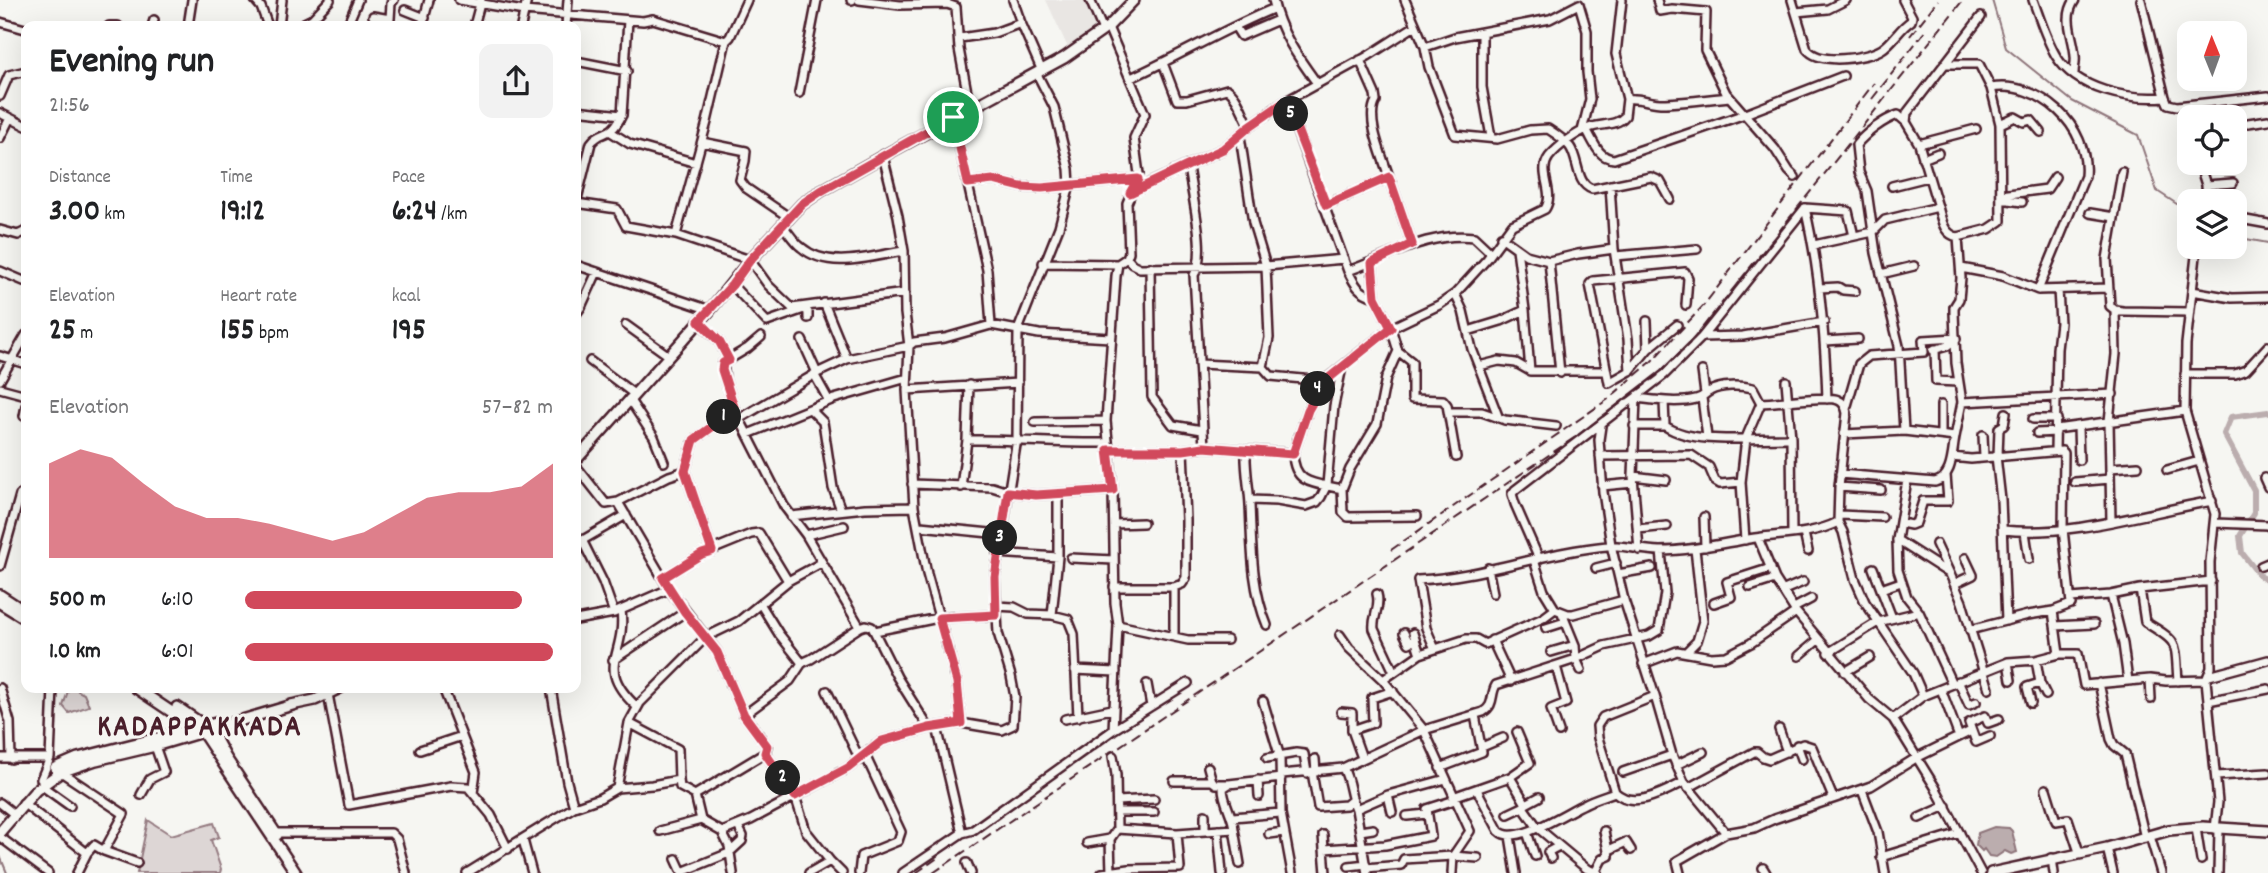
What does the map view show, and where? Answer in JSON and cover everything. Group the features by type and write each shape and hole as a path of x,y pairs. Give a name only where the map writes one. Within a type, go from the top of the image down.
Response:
{"main road":[{"path":"581,454 732,285 750,260 812,197 1039,72 1106,28 1134,0"},
{"path":"0,595 21,609"},
{"path":"0,603 21,616"},
{"path":"144,693 204,729 296,873"},
{"path":"153,693 204,729 303,873"},
{"path":"0,835 23,803 57,767 78,758 204,729 328,694"},
{"path":"40,785 61,772 96,760 155,746 204,729"},
{"path":"1991,873 2107,848 2169,830 2196,828 2268,831"}],"street":[{"path":"189,21 192,0"},
{"path":"255,0 267,21"},
{"path":"280,21 282,0"},
{"path":"308,21 330,0"},
{"path":"349,21 358,0"},
{"path":"373,16 390,19 391,3 394,0"},
{"path":"423,21 429,0"},
{"path":"458,0 567,16 643,21 653,19 726,41"},
{"path":"522,21 527,0"},
{"path":"566,21 568,0"},
{"path":"676,235 726,41 747,0"},
{"path":"799,93 817,0"},
{"path":"859,0 873,4 956,6 959,49 970,108"},
{"path":"722,832 795,796 862,758 882,741 961,723 1002,730 1013,725 1015,697 999,641 995,577 1017,439 1018,330 1059,227 1070,185 1069,169 1054,107 1013,0"},
{"path":"1090,0 1131,78 1145,114 1134,138 1138,179 1128,202 1127,258 1136,266 1150,267 1266,266 1345,259"},
{"path":"1405,0 1425,47 1429,67 1453,133 1459,137 1505,138 1548,129 1566,143 1574,155 1583,184 1592,189 1641,178 1657,178 1671,199"},
{"path":"1342,489 1306,482 1298,475 1293,465 1293,454 1308,410 1324,382 1391,328 1439,305 1455,294 1492,253 1512,225 1545,209 1551,197 1545,171 1547,160 1584,130 1621,120 1625,116 1626,99 1616,54 1622,0"},
{"path":"1657,0 1660,11 1672,9 1706,12 1705,50 1729,97 1795,177"},
{"path":"1792,0 1807,49 1811,54 1823,58 1856,57 1883,49 1911,21 1912,17 1903,0"},
{"path":"1796,12 1828,9 1846,0"},
{"path":"2033,0 2056,56 2074,73 2113,93 2143,99 2165,97"},
{"path":"2074,73 2076,56 2069,32 2069,11 2075,0"},
{"path":"2141,0 2168,104 2177,106 2268,96"},
{"path":"475,21 480,2"},
{"path":"1131,78 1274,4 1278,20 1295,54 1316,82"},
{"path":"1425,47 1455,37 1550,19 1579,4 1587,31 1590,99 1584,130 1601,155 1607,159 1614,159 1745,114 1843,76"},
{"path":"405,10 422,21"},
{"path":"1906,122 1909,108 1981,17"},
{"path":"581,169 594,138 616,128 622,115 627,71 628,20"},
{"path":"1236,28 1241,36 1278,20"},
{"path":"0,22 21,28"},
{"path":"960,38 994,33 1021,23"},
{"path":"1130,193 1223,149 1286,101 1415,26"},
{"path":"1482,32 1482,87 1490,137"},
{"path":"1360,60 1375,93 1372,123 1412,244"},
{"path":"581,62 627,71"},
{"path":"1163,63 1177,100 1187,100 1227,89 1235,94 1250,126"},
{"path":"1904,432 1900,353 1872,232 1867,191 1859,172 1856,145 1873,129 1898,115 1906,122 1919,144 1945,229 1958,237 1998,225 2001,221 2000,124 1991,88 1979,64 1944,64"},
{"path":"0,96 9,75 21,72"},
{"path":"1991,88 2027,89 2047,100 2059,111 2077,136 2085,159 2085,176 2038,290"},
{"path":"1626,99 1642,98 1647,102 1663,104 1729,97"},
{"path":"1286,101 1348,271 1357,288 1375,297"},
{"path":"581,111 622,115"},
{"path":"0,113 21,124"},
{"path":"953,117 987,270 991,325"},
{"path":"2000,124 2015,117 2024,122 2031,120 2041,132"},
{"path":"0,138 10,118"},
{"path":"2247,123 2268,120"},
{"path":"1919,144 1976,129"},
{"path":"611,132 630,144 696,163"},
{"path":"1240,136 1254,223 1266,266 1269,338 1263,367"},
{"path":"702,142 746,151 740,180 786,222 800,247 818,259 842,261 904,251"},
{"path":"1923,159 1938,153"},
{"path":"883,156 904,251 909,346 906,377 914,507 917,524 920,526 927,574 957,682 961,723"},
{"path":"1188,166 1199,234 1199,267 1194,275 1204,447"},
{"path":"2122,172 2106,267 2110,306 2115,310 2189,312"},
{"path":"2203,175 2206,189"},
{"path":"1326,205 1389,177"},
{"path":"1892,186 1928,177"},
{"path":"2001,197 2047,189 2055,177"},
{"path":"968,183 993,180 1033,188 1138,179"},
{"path":"2206,185 2233,183"},
{"path":"1610,185 1615,253 1630,371"},
{"path":"2001,197 2022,202"},
{"path":"581,204 617,209 626,226 676,235 750,260 768,285 792,308 905,293"},
{"path":"1814,245 1872,232 1885,220 1938,207"},
{"path":"1805,208 1848,211 1854,236"},
{"path":"1805,208 1814,245 1824,322 1827,399"},
{"path":"1581,670 1576,659 1575,645 1559,611 1544,591 1537,560 1513,494 1664,375 1702,337 1805,208"},
{"path":"2090,213 2114,217"},
{"path":"2247,220 2268,223"},
{"path":"0,230 21,234"},
{"path":"1348,271 1412,244 1454,236 1477,239 1492,253"},
{"path":"1501,237 1533,258 1549,261 1615,253 1697,249"},
{"path":"1840,474 1935,482 1946,474 1952,457 1962,402 1958,382 1954,307 1959,299 1961,268 1958,237"},
{"path":"1517,248 1530,371"},
{"path":"1044,263 1118,264 1127,258"},
{"path":"2196,259 2189,312 2185,411 2212,501 2215,523 2210,562 2208,701 2218,802 2218,873"},
{"path":"1549,261 1560,373"},
{"path":"1372,263 1375,297 1391,328 1398,351 1412,362 1412,399 1443,400 1450,412 1456,457"},
{"path":"1112,730 1118,625 1114,587 1113,490 1106,421 1118,264"},
{"path":"1881,274 1914,266"},
{"path":"581,267 710,310"},
{"path":"1150,267 1152,397 1173,425 1202,430"},
{"path":"1961,268 2003,276 2038,290 2109,288"},
{"path":"0,271 21,280"},
{"path":"581,307 597,272"},
{"path":"1677,325 1648,349 1630,371 1609,383 1589,287 1593,281 1618,277 1685,272 1688,278 1686,305"},
{"path":"732,285 767,322 803,309 808,318"},
{"path":"1819,288 1838,287 1848,292 1855,291"},
{"path":"2055,451 2060,323 2058,290"},
{"path":"2192,291 2232,298 2268,297"},
{"path":"1455,294 1498,416"},
{"path":"824,303 847,359"},
{"path":"1468,331 1525,310"},
{"path":"2111,522 2109,421 2116,354 2115,310"},
{"path":"699,321 719,341 729,360"},
{"path":"1647,321 1648,349"},
{"path":"1702,337 1743,336 1824,322"},
{"path":"626,325 669,356"},
{"path":"739,419 816,373 847,359 991,325 1039,334 1111,338"},
{"path":"761,337 723,363 722,370 735,410 791,516 806,535 860,627"},
{"path":"1923,696 1913,673 1878,622 1855,579 1839,519 1840,474 1846,409 1859,364 1863,359 1868,356 1924,352 1947,346 1956,338"},
{"path":"1924,352 1923,340 1956,338"},
{"path":"1825,341 1858,339"},
{"path":"802,340 829,401"},
{"path":"1,376 21,343"},
{"path":"2185,374 2235,374 2246,370 2268,346"},
{"path":"1935,349 1936,381 1958,382"},
{"path":"1398,351 1385,379 1377,424 1350,468 1342,489 1343,512 1349,517 1417,516"},
{"path":"0,356 21,362"},
{"path":"590,361 632,397 654,437 664,463"},
{"path":"1479,366 1509,361 1530,371 1605,371"},
{"path":"1199,364 1263,367 1271,376 1324,382"},
{"path":"1250,500 1306,506 1317,502 1327,485 1334,406 1342,366"},
{"path":"1702,371 1707,438"},
{"path":"748,434 829,401 906,377"},
{"path":"1786,382 1791,438 1792,534"},
{"path":"907,390 1018,383"},
{"path":"961,487 970,385"},
{"path":"1636,398 1664,401 1703,396 1712,389 1744,386 1753,388 1761,403"},
{"path":"0,388 21,394"},
{"path":"1962,402 2112,394"},
{"path":"1636,398 1633,480 1639,550"},
{"path":"1761,403 1827,399 1838,400 1846,409"},
{"path":"1664,401 1665,426"},
{"path":"1745,540 1741,482 1746,438 1761,403"},
{"path":"1941,405 1941,435"},
{"path":"810,409 823,422 833,488 841,510"},
{"path":"712,551 685,471 694,440 735,410"},
{"path":"1450,412 1470,411 1498,416 1505,420 1556,426"},
{"path":"2037,433 2185,411"},
{"path":"2006,413 2004,425 1999,428 1997,456 2006,621"},
{"path":"2033,419 2057,419"},
{"path":"1035,422 1106,421"},
{"path":"1601,426 1602,486 1611,545 1623,600 1655,696 1671,755 1686,785 1727,832"},
{"path":"1634,426 1665,426 1677,433 1707,438 1791,438"},
{"path":"2078,427 2079,460"},
{"path":"1844,434 1904,432 1955,437"},
{"path":"1983,435 1984,457"},
{"path":"967,440 1017,439 1183,450 1204,447 1293,454"},
{"path":"1114,587 1174,587 1182,584 1186,578 1183,450"},
{"path":"1246,450 1245,472 1250,500 1254,582 1267,625"},
{"path":"1952,457 2055,451 2062,451 2064,456 2063,529 2071,604 2053,611 2037,612 1970,630"},
{"path":"1600,456 1691,455 1709,467 1715,481 1720,484 1741,482"},
{"path":"2167,470 2199,461"},
{"path":"581,464 607,504 618,502 669,476 685,471"},
{"path":"2110,468 2138,466"},
{"path":"1901,523 1916,523 1923,501 1948,501 1946,474"},
{"path":"2264,478 2268,487"},
{"path":"2075,482 2110,479"},
{"path":"1602,486 1633,480 1666,480"},
{"path":"1907,480 1896,554 1901,582 1969,705 1976,702"},
{"path":"912,484 992,487 1036,495 1113,490"},
{"path":"1839,487 1881,490"},
{"path":"0,566 21,494"},
{"path":"1052,615 1058,557 1058,494"},
{"path":"2003,530 2025,532 2063,529 2212,501"},
{"path":"618,502 669,589 721,660 744,715 767,746 765,753 695,795"},
{"path":"791,516 841,510 914,507"},
{"path":"581,541 626,515"},
{"path":"1704,517 1705,547"},
{"path":"1434,649 1426,628 1418,580 1451,578 1579,549 1611,545 1639,550 1695,549 1804,533 1839,519 1882,517"},
{"path":"1114,524 1143,523"},
{"path":"2215,523 2268,524"},
{"path":"806,535 844,526"},
{"path":"920,526 1000,534"},
{"path":"1638,528 1667,526"},
{"path":"2025,532 2029,559"},
{"path":"663,578 702,554 759,533 788,581"},
{"path":"1804,533 1808,551"},
{"path":"1758,538 1775,579 1795,610 1828,653 1869,699 1893,719 1946,806 1981,873"},
{"path":"1897,540 1950,574"},
{"path":"1936,544 1954,584 1989,689"},
{"path":"581,545 617,611 622,635 613,661 613,672 618,688 637,707"},
{"path":"1686,652 1697,641 1703,621 1695,549"},
{"path":"1174,782 1212,781 1216,784 1228,784 1343,768 1424,730 1488,709 1496,685 1576,659 1604,646 1656,634 1662,623 1665,593 1661,551"},
{"path":"997,553 1058,557"},
{"path":"1071,558 1114,560"},
{"path":"1954,584 1973,575 1965,558"},
{"path":"1596,568 1616,562"},
{"path":"617,788 629,723 637,707 653,689 706,637 739,621 788,581 821,563"},
{"path":"1488,568 1493,593"},
{"path":"1618,574 1652,568"},
{"path":"1714,603 1731,597 1727,582 1771,568"},
{"path":"1873,568 1892,618"},
{"path":"1750,587 1775,579"},
{"path":"2071,598 2211,581"},
{"path":"1784,590 1803,582"},
{"path":"1881,589 1901,582"},
{"path":"1174,587 1174,637"},
{"path":"581,619 617,611 669,589"},
{"path":"2140,589 2145,622 2169,636 2175,645 2178,681"},
{"path":"1377,594 1379,608 1373,623 1374,629 1394,672"},
{"path":"2111,595 2123,644 2128,681"},
{"path":"1643,664 1677,651 1711,657 1726,656 1751,643 1811,599"},
{"path":"1383,680 1420,654 1434,649 1471,639 1485,644 1559,611 1573,614 1623,600"},
{"path":"761,605 802,663"},
{"path":"996,606 1014,607 1027,614 1068,619 1073,626 1078,717"},
{"path":"2053,611 2059,654"},
{"path":"613,661 685,612"},
{"path":"1828,653 1878,622 1919,612"},
{"path":"875,631 939,618 996,615"},
{"path":"1546,628 1564,622"},
{"path":"2055,626 2094,624"},
{"path":"744,715 790,681 802,663 866,625 875,631 897,677 933,728 962,833"},
{"path":"1118,625 1188,640 1227,640"},
{"path":"1340,635 1349,648 1383,680 1424,730 1470,831 1453,856 1452,873"},
{"path":"1411,635 1420,654"},
{"path":"1492,640 1511,681"},
{"path":"1799,656 1818,640"},
{"path":"1551,652 1575,645"},
{"path":"1893,719 1923,696 2008,662 2036,660 2059,654 2078,654 2084,685 2150,679 2178,681 2208,678 2268,660"},
{"path":"1845,671 1870,657"},
{"path":"2036,660 2040,683 2046,695"},
{"path":"2008,662 2011,680"},
{"path":"1556,666 1566,703 1551,709 1559,732"},
{"path":"1075,670 1116,672"},
{"path":"2150,679 2151,699"},
{"path":"903,873 962,833 973,830 1112,730 1188,683"},
{"path":"2031,703 2027,687 2040,683"},
{"path":"2099,683 2111,739 2125,754 2161,873"},
{"path":"1147,684 1151,706"},
{"path":"0,688 10,722 11,759"},
{"path":"1941,689 1959,737"},
{"path":"2208,701 2268,689"},
{"path":"827,691 901,832 898,841 861,856 859,873"},
{"path":"1352,730 1373,723 1373,698 1392,691"},
{"path":"53,693 50,758 40,785 71,806"},
{"path":"445,693 476,772 473,793"},
{"path":"552,693 567,782 574,807"},
{"path":"328,694 349,805 451,786 468,787 491,815 508,849"},
{"path":"1655,696 1603,717 1597,726 1598,738 1615,792 1622,797 1643,799 1686,785 1754,752 1769,759 1803,744 1812,747 1833,798"},
{"path":"1263,701 1280,757 1281,813 1292,873"},
{"path":"1065,719 1112,709"},
{"path":"1341,712 1352,713 1354,742 1362,758"},
{"path":"1440,768 1482,752 1475,715"},
{"path":"1990,736 1976,742 1969,723 1985,716 1988,723 1999,719"},
{"path":"629,723 678,749 680,787 695,795 701,820"},
{"path":"1779,729 1787,752"},
{"path":"1680,873 1677,861 1727,832 1754,828 1871,786 1916,758 1971,731"},
{"path":"1324,849 1385,845 1431,836 1427,809 1510,777 1530,763 1517,732"},
{"path":"420,750 462,736"},
{"path":"1482,747 1503,738"},
{"path":"1797,745 1802,759"},
{"path":"141,795 150,779 164,772 155,746"},
{"path":"1676,765 1703,752"},
{"path":"765,753 795,796 806,831 842,873"},
{"path":"1267,758 1304,754 1312,772 1318,807 1346,805 1352,800"},
{"path":"1623,772 1671,755"},
{"path":"1111,872 1110,839 1117,829 1113,756"},
{"path":"0,758 50,758"},
{"path":"1312,772 1315,759"},
{"path":"1208,767 1212,781"},
{"path":"1343,768 1350,780 1366,869"},
{"path":"61,772 124,814 104,851"},
{"path":"2216,776 2268,773"},
{"path":"1510,777 1538,828 1587,869 1597,872 1602,859 1609,856 1604,831"},
{"path":"1356,809 1388,795 1446,779"},
{"path":"467,873 574,807 600,798 617,788 679,780"},
{"path":"1258,780 1259,796"},
{"path":"1228,784 1223,788 1223,793 1233,817 1240,864"},
{"path":"1925,790 1935,787"},
{"path":"1862,789 1878,832 1885,873"},
{"path":"2046,789 2056,821 2068,819 2079,852"},
{"path":"1477,790 1499,831 1510,836 1538,828 1586,802 1615,792"},
{"path":"1388,795 1392,812"},
{"path":"1508,814 1539,797"},
{"path":"1117,801 1154,799"},
{"path":"0,803 14,814"},
{"path":"23,803 87,853"},
{"path":"1919,818 1946,806"},
{"path":"1117,812 1154,812"},
{"path":"1233,817 1281,813"},
{"path":"1407,816 1427,814"},
{"path":"1205,815 1205,829"},
{"path":"660,831 701,820 722,832 729,846 733,873"},
{"path":"676,859 681,873 729,853 743,841 738,826"},
{"path":"2196,828 2201,860"},
{"path":"1117,829 1177,833 1234,829"},
{"path":"1360,831 1373,829"},
{"path":"1218,830 1222,873"},
{"path":"276,833 391,832 397,839 406,873"},
{"path":"1269,834 1284,832"},
{"path":"1527,832 1535,856"},
{"path":"1102,873 1180,871 1177,833"},
{"path":"1881,857 1960,833"},
{"path":"0,835 48,873"},
{"path":"1323,835 1326,873"},
{"path":"1510,836 1516,873"},
{"path":"1087,843 1110,839"},
{"path":"523,840 532,873"},
{"path":"1349,866 1390,870 1401,866 1404,859 1403,841"},
{"path":"1609,850 1626,842 1632,850"},
{"path":"77,873 94,845 137,863"},
{"path":"1550,858 1548,852 1559,846"},
{"path":"2107,848 2113,873"},
{"path":"1404,859 1453,856 1479,858"},
{"path":"2052,859 2054,873"},
{"path":"808,873 830,861"},
{"path":"967,863 971,873"}],"shaded area":[{"path":"1046,0 1089,0 1101,29 1069,50"},
{"path":"67,693 82,693 89,706 69,713 63,706"},
{"path":"148,820 171,835 214,823 219,837 211,840 220,873 137,873"},
{"path":"1994,827 2009,828 2012,831 2017,852 2011,854 2005,851 1996,857 1989,856 1984,849 1982,851 1976,845 1978,833"}],"waterway":[{"path":"1992,0 2006,48 2072,101 2138,135 2157,191 2177,204"},
{"path":"2247,239 2268,243"},
{"path":"2268,412 2231,417 2224,434 2254,490 2254,513 2240,536 2242,553 2260,576 2268,581"},
{"path":"0,856 7,873"}],"railway":[{"path":"1910,36 1938,0"},
{"path":"933,873 1574,438 1657,376 1690,343 1963,0"},
{"path":"1872,99 1926,30"},
{"path":"1391,550 1607,400 1651,362 1704,305 1874,83"},
{"path":"916,873 939,857"}],"district":[{"name":"KADAPPAKKADA","path":"200,725"}],"route":[{"path":"1286,101 1326,205 1389,177 1412,244 1372,263 1375,297 1391,328 1319,388 1308,410 1293,454 1204,447 1183,450 1108,450 1113,490 1036,495 1008,492 997,553 996,615 939,618 957,682 961,723 929,728 882,741 848,768 795,796 765,753 767,746 762,736 744,715 717,652 685,612 663,578 702,554 712,551 685,471 694,440 735,410 722,370 723,363 729,360 719,341 699,321 802,204 953,117 968,183 993,180 1021,187 1042,188 1138,179 1130,193 1223,149 1286,101"}]}
